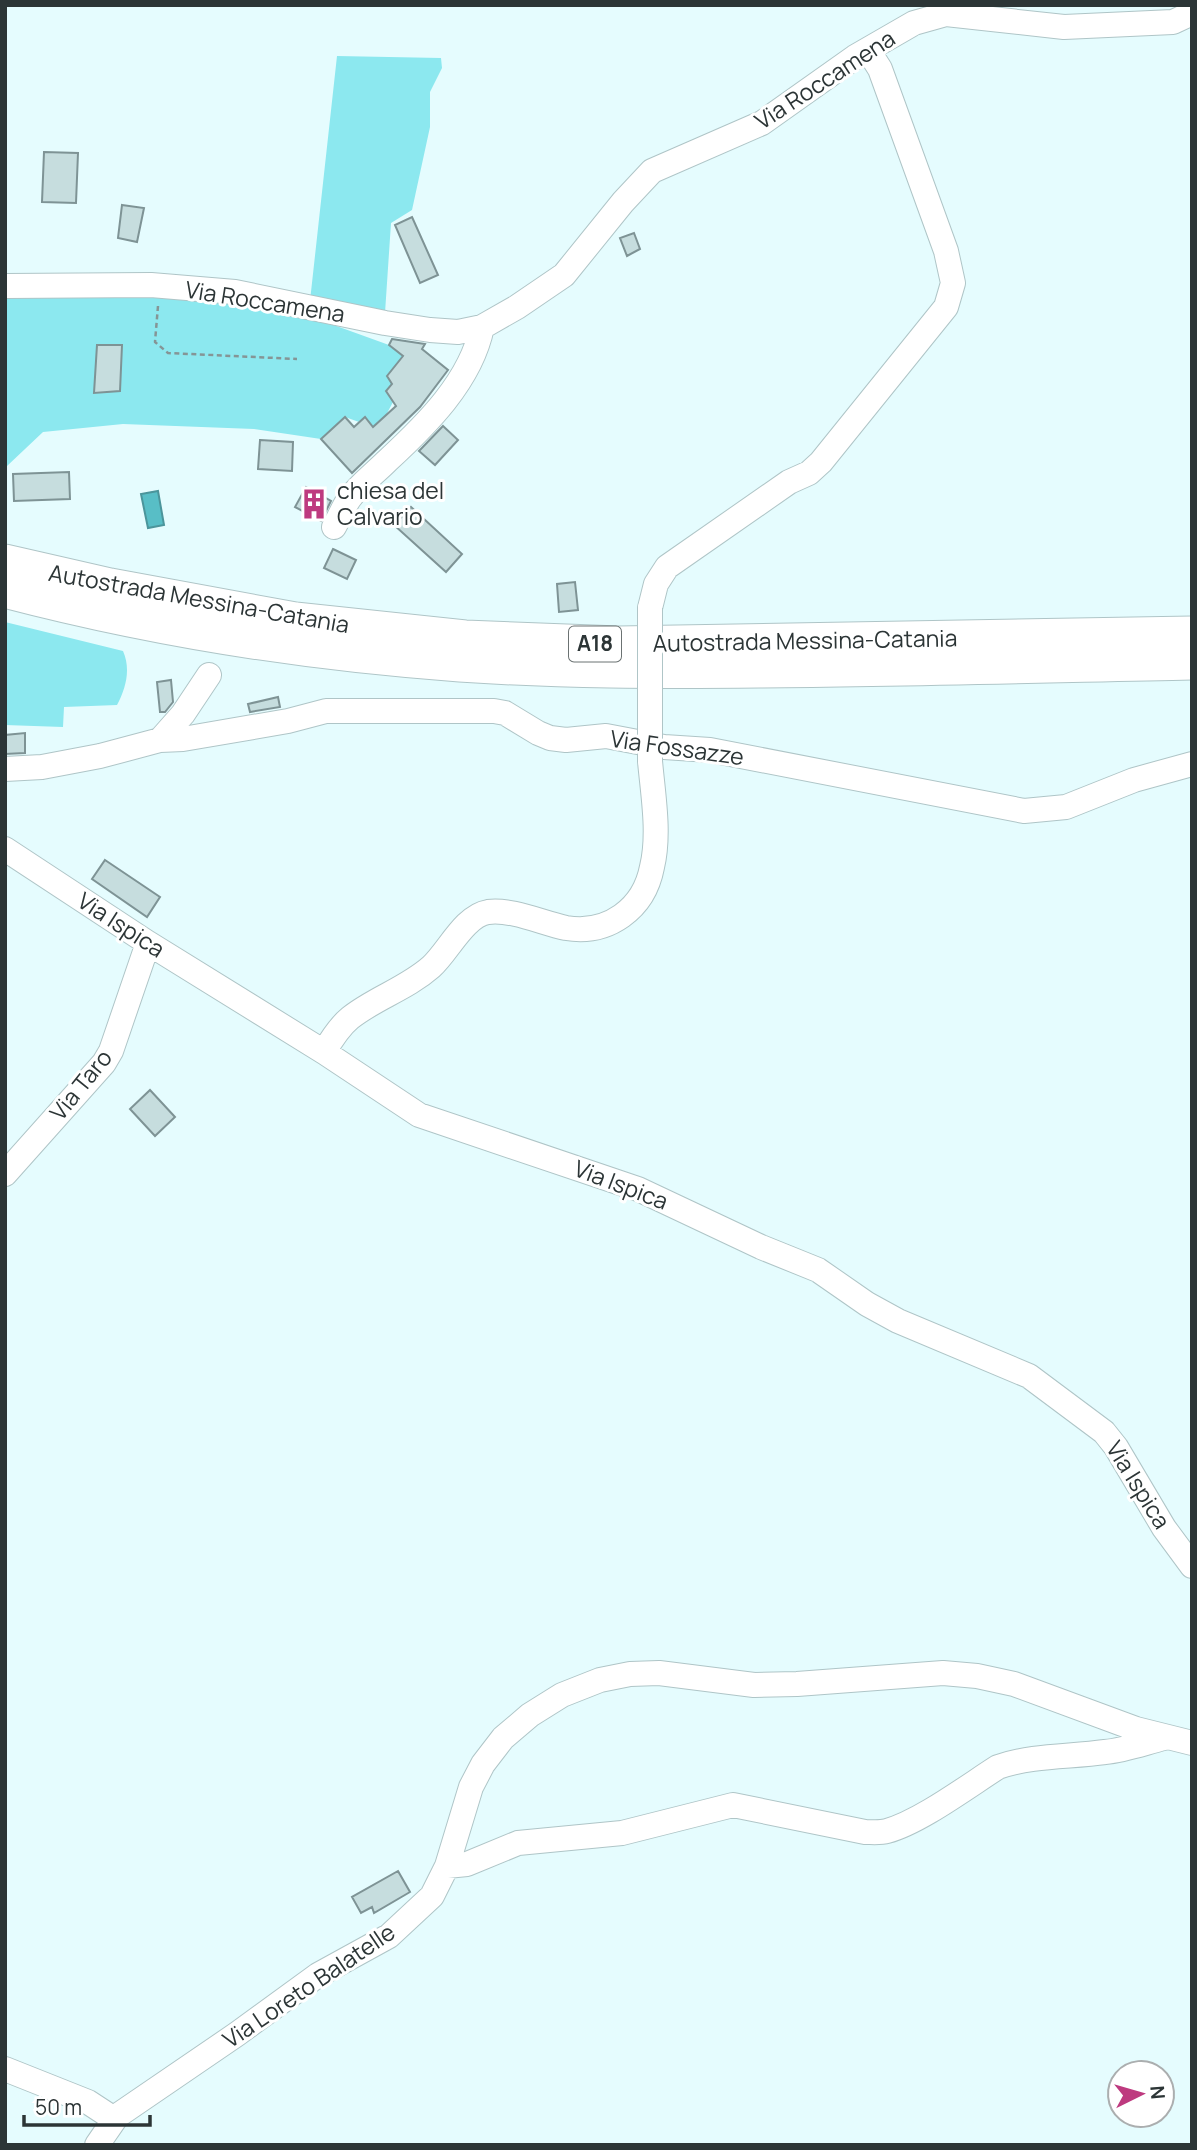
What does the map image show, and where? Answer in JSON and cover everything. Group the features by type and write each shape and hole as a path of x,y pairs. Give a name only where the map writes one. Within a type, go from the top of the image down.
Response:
{"highway":[{"name":"Autostrada Messina-Catania","path":"5,562 122,589 295,620 465,638 619,644 1192,634"},
{"name":"Autostrada Messina-Catania","path":"5,590 205,633 370,656 461,664 553,669 715,670 1192,662"}],"street":[{"name":"Via Roccamena","path":"5,286 160,285 236,292 430,330 458,332 482,327 564,275 652,171 762,123 868,50 914,23 946,14 1065,27 1172,22 1192,13"},
{"path":"324,1052 347,1020 369,1004 412,983 434,965 471,920 486,912 534,918 569,928 592,928 612,924 628,913 642,892 652,868 654,814 650,761 650,608 656,584 667,567 789,482 809,473 821,463 946,307 953,283 946,251 880,69 868,50"},
{"path":"334,527 350,497 405,444 449,394 470,360 480,339 482,327"},
{"path":"5,768 54,765 160,740 183,714 209,675"},
{"name":"Via Fossazze","path":"160,740 197,737 288,721 326,711 494,711 505,713 550,738 566,740 606,736 664,747 709,750 1024,811 1066,807 1134,780 1192,764"},
{"name":"Via Ispica","path":"5,849 419,1115 638,1189 761,1247 818,1270 867,1304 898,1321 1029,1376 1104,1432 1116,1447 1164,1528 1192,1566"},
{"name":"Via Taro","path":"5,1174 104,1063 111,1051 148,943"},
{"name":"Via Loreto Balatelle","path":"108,2136 318,1975 388,1936 432,1896 447,1866 471,1787 483,1764 503,1738 530,1715 562,1695 600,1680 630,1674 659,1673 741,1684 797,1684 943,1673 977,1676 1014,1684 1158,1735"},
{"path":"1107,1752 1118,1722"},
{"path":"447,1866 467,1864 518,1843 622,1833 733,1805 865,1832 884,1832 920,1816 1012,1762 1107,1752 1158,1735 1192,1732"},
{"path":"1158,1735 1192,1743"},
{"path":"5,2069 88,2102 108,2136"}],"path":[{"path":"160,285 155,342 168,353 297,359"}],"shaded area":[{"path":"337,56 441,58 442,68 430,92 430,127 412,210 391,223 385,313 310,301"},
{"path":"151,294 236,301 317,319 389,345 403,356 388,376 392,384 386,391 393,402 385,417 373,427 345,417 321,439 254,429 123,424 43,432 5,470 5,297"},
{"path":"158,491 164,525 148,528 141,494"},
{"path":"5,622 123,651 127,665 126,678 117,705 64,707 63,727 5,725"}],"building":[{"path":"44,152 78,153 76,203 42,202"},
{"path":"122,205 144,208 137,242 118,238"},
{"path":"412,217 438,275 420,283 395,225"},
{"path":"634,233 640,249 627,256 620,238"},
{"path":"392,339 425,344 422,349 448,370 420,407 352,473 321,439 345,417 354,427 365,417 373,427 396,406 386,391 392,384 387,376 403,356 389,345"},
{"path":"97,345 122,345 120,391 94,393"},
{"path":"443,426 458,440 435,465 419,451"},
{"path":"260,440 293,442 292,471 258,469"},
{"path":"69,472 70,499 14,501 13,474"},
{"name":"chiesa del Calvario","path":"306,487 331,501 321,521 295,507"},
{"path":"411,507 462,554 446,572 394,525"},
{"path":"333,549 356,560 347,579 324,568"},
{"path":"575,582 578,610 559,612 557,584"},
{"path":"171,680 173,702 165,712 160,712 157,682"},
{"path":"278,697 280,707 250,712 248,704"},
{"path":"25,733 25,753 5,754 5,735"},
{"path":"105,860 160,897 147,917 92,879"},
{"path":"150,1090 175,1117 155,1136 130,1109"},
{"path":"398,1871 410,1892 374,1913 372,1907 361,1913 352,1897"}],"place":[{"name":"chiesa del Calvario","path":"314,504"}]}
